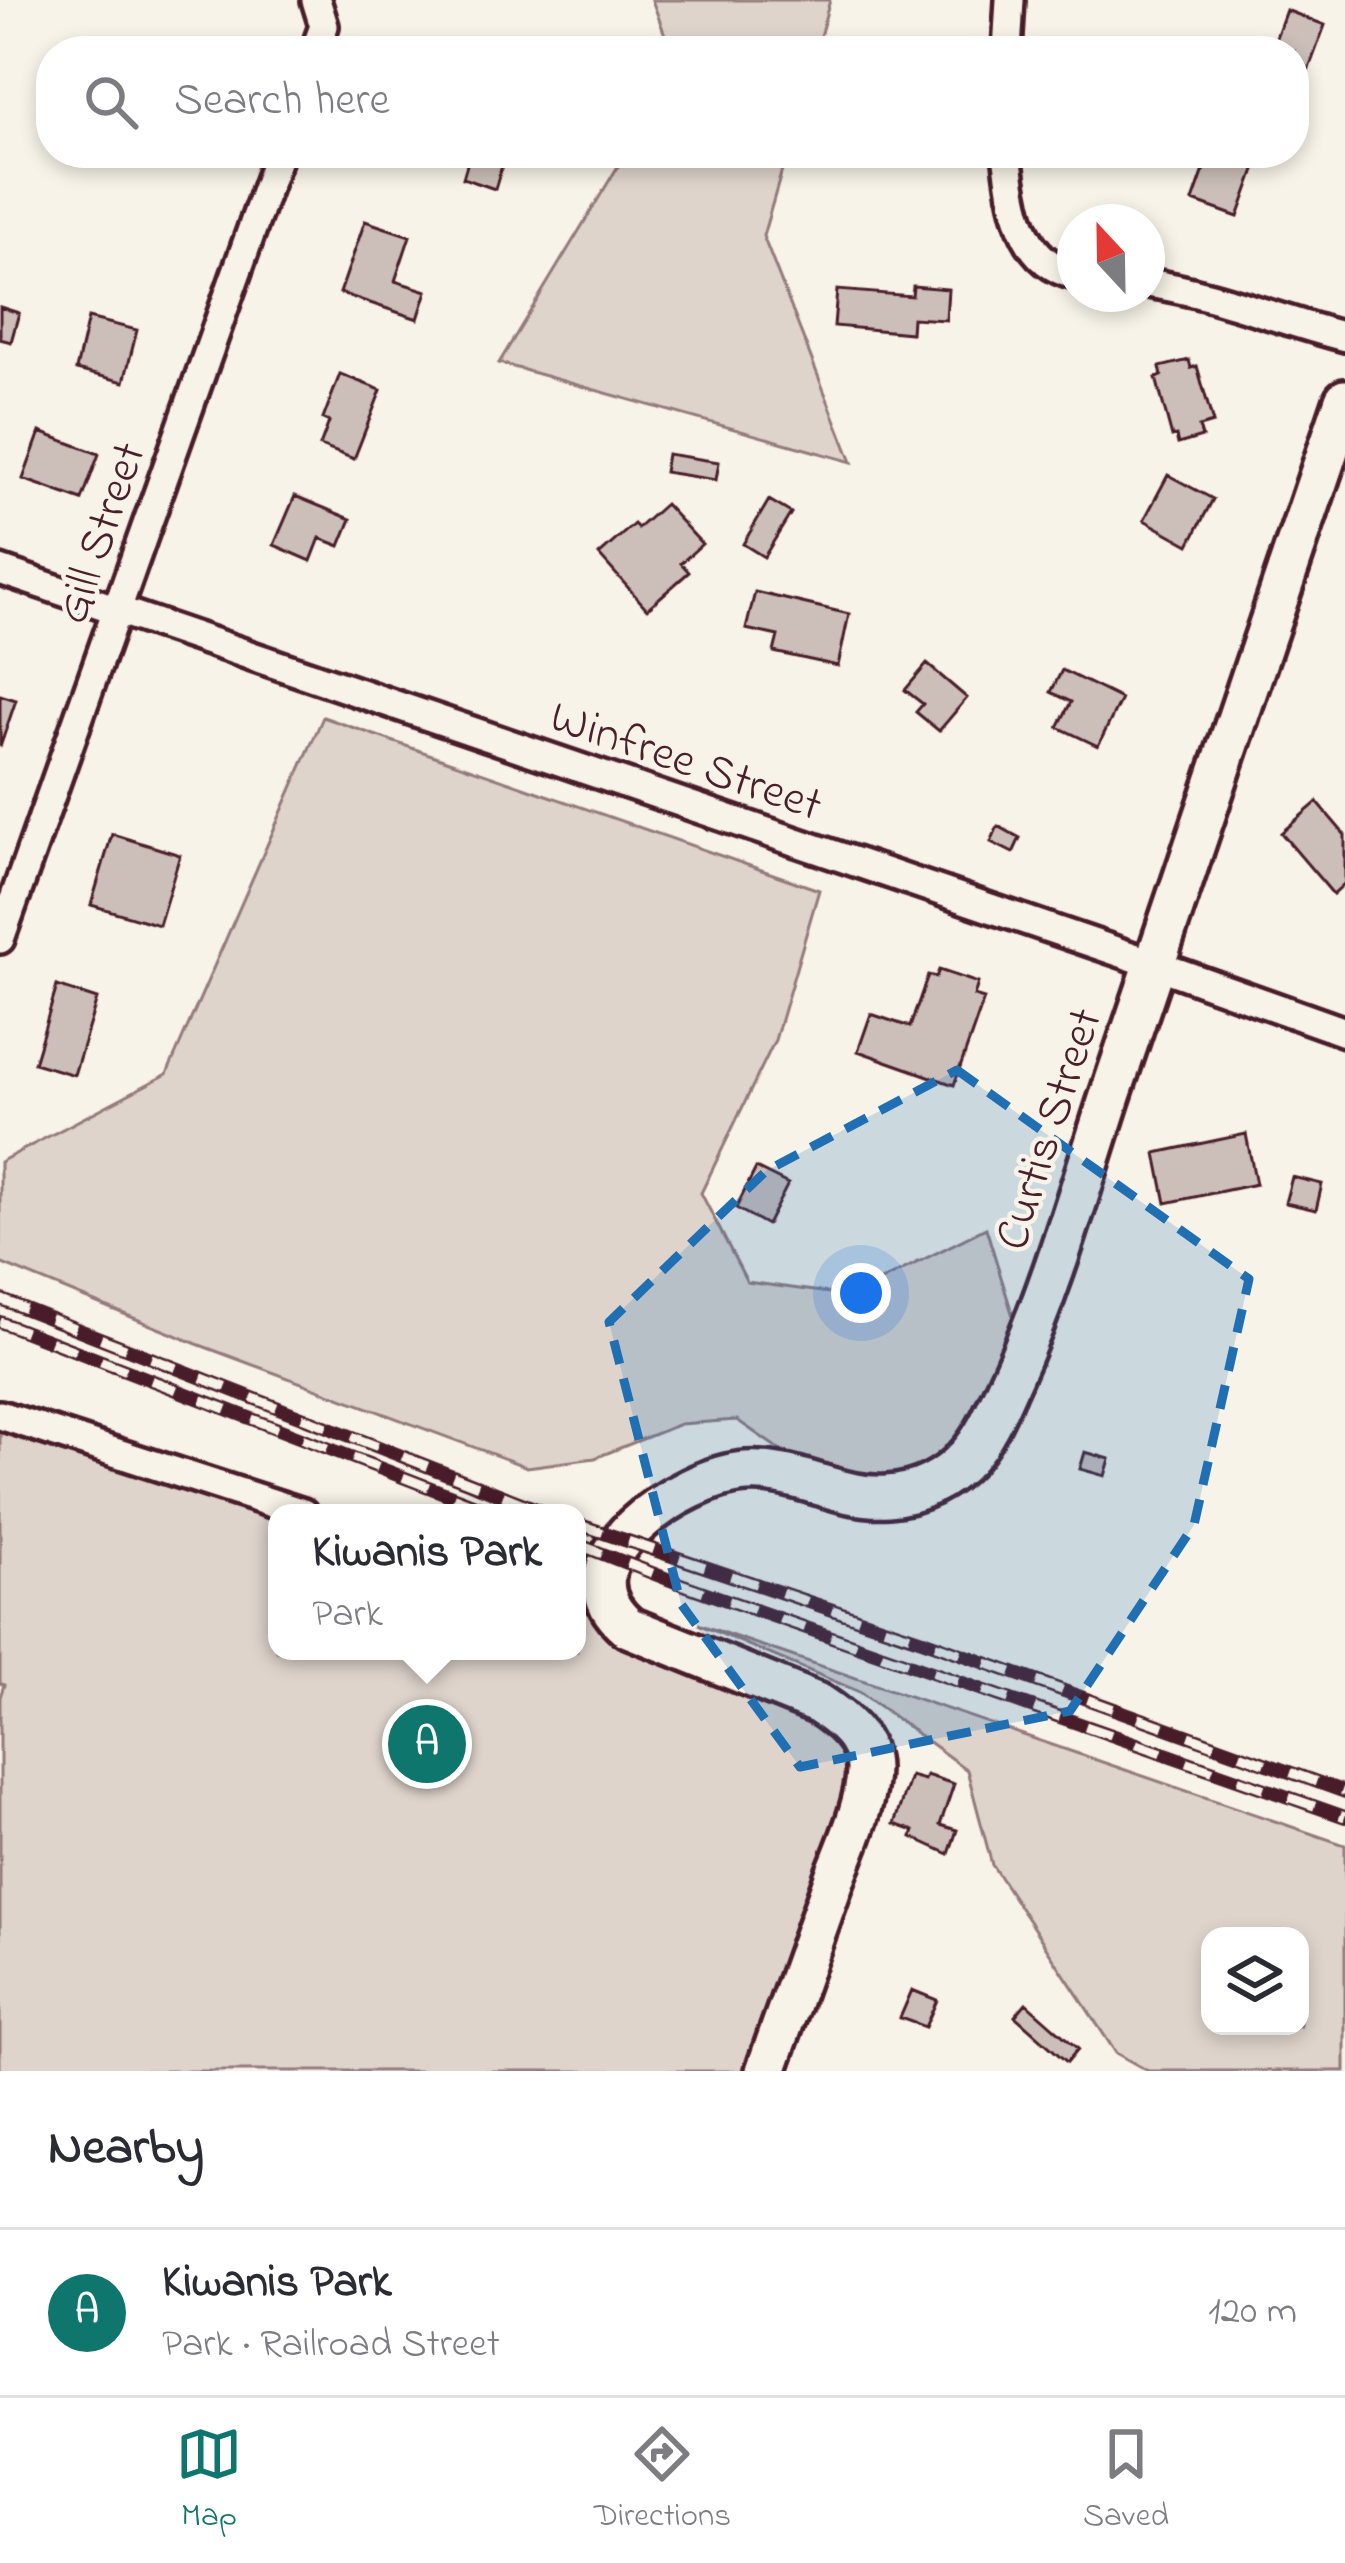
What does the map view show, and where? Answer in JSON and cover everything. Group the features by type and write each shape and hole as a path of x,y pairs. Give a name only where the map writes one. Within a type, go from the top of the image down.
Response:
{"street":[{"path":"1008,36 1010,0"},
{"name":"Gill Street","path":"0,939 274,168"},
{"path":"1009,168 1023,235 1041,259 1057,269"},
{"path":"1165,287 1219,298 1345,337"},
{"name":"Curtis Street","path":"591,1598 620,1541 654,1511 700,1483 743,1472 767,1472 884,1497 923,1489 964,1460 994,1415 1034,1328 1345,400"},
{"name":"Winfree Street","path":"0,570 1345,1032"},
{"path":"0,1415 275,1504"},
{"path":"591,1598 628,1628 810,1700 841,1719 861,1746 867,1770 860,1802 766,2071"}],"highlighted area":[{"path":"957,1070 1249,1279 1194,1525 1070,1711 800,1767 681,1604 609,1322 766,1171"}],"shaded area":[{"path":"652,0 830,0 820,36 665,36"},
{"path":"617,168 783,168 763,236 852,462 499,363"},
{"path":"323,717 819,890 775,1040 701,1193 747,1282 851,1296 986,1228 1016,1326 975,1421 929,1470 876,1483 793,1459 737,1420 680,1424 595,1458 527,1467 197,1344 0,1263 0,1162 167,1074"},
{"path":"0,1427 268,1510 268,1660 586,1660 586,1594 606,1600 841,1719 867,1770 749,2071 0,2071 0,1697 4,1685 0,1683"},
{"path":"698,1624 1345,1845 1345,2071 1148,2071 1116,2053 992,1865 967,1770 860,1692"}],"building":[{"path":"1286,10 1325,25 1309,68 1309,36 1276,36"},
{"path":"466,168 501,168 495,189 463,178"},
{"path":"1205,168 1256,168 1238,217 1193,201"},
{"path":"365,221 410,236 395,281 427,291 418,319 340,293"},
{"path":"913,286 948,289 946,320 912,318 911,333 834,326 837,290 912,296"},
{"path":"0,307 19,313 11,342 0,339"},
{"path":"88,318 137,330 124,382 76,370"},
{"path":"1189,360 1191,368 1197,366 1213,423 1199,427 1202,437 1178,444 1156,378 1162,376 1160,367"},
{"path":"340,374 381,390 354,459 320,446 329,422 323,419"},
{"path":"40,432 99,454 82,500 23,479"},
{"path":"667,454 719,462 716,480 664,472"},
{"path":"1168,475 1213,499 1189,545 1144,520"},
{"path":"295,496 351,519 340,546 320,538 311,561 274,545"},
{"path":"769,500 791,513 764,557 743,544"},
{"path":"665,504 702,544 681,563 689,572 647,609 599,555"},
{"path":"755,592 849,614 838,666 774,652 778,636 746,629"},
{"path":"927,664 967,698 939,731 916,712 923,704 905,690"},
{"path":"1062,670 1121,699 1098,746 1058,727 1071,702 1051,692"},
{"path":"0,695 16,700 0,747"},
{"path":"1317,802 1345,835 1345,883 1333,894 1281,833"},
{"path":"998,826 1020,838 1013,853 991,842"},
{"path":"112,834 180,855 159,925 91,905"},
{"path":"939,970 978,983 974,996 984,999 954,1085 858,1051 871,1014 910,1027 928,975 936,977"},
{"path":"57,986 97,999 74,1075 34,1063"},
{"path":"1246,1134 1256,1184 1166,1203 1156,1153"},
{"path":"756,1168 788,1184 767,1225 736,1208"},
{"path":"1292,1177 1322,1184 1316,1210 1285,1203"},
{"path":"1085,1452 1110,1459 1105,1476 1080,1469"},
{"path":"926,1775 954,1784 940,1825 957,1830 949,1854 894,1824 910,1776 924,1780"},
{"path":"912,1990 937,2000 925,2027 900,2018"},
{"path":"1026,2003 1078,2049 1067,2062 1015,2016"}],"railway":[{"path":"0,1299 524,1504"},
{"path":"0,1322 473,1504"},
{"path":"586,1527 925,1641 1345,1792"},
{"path":"586,1547 1345,1817"}],"place":[{"name":"Kiwanis Park","path":"427,1744"}]}
